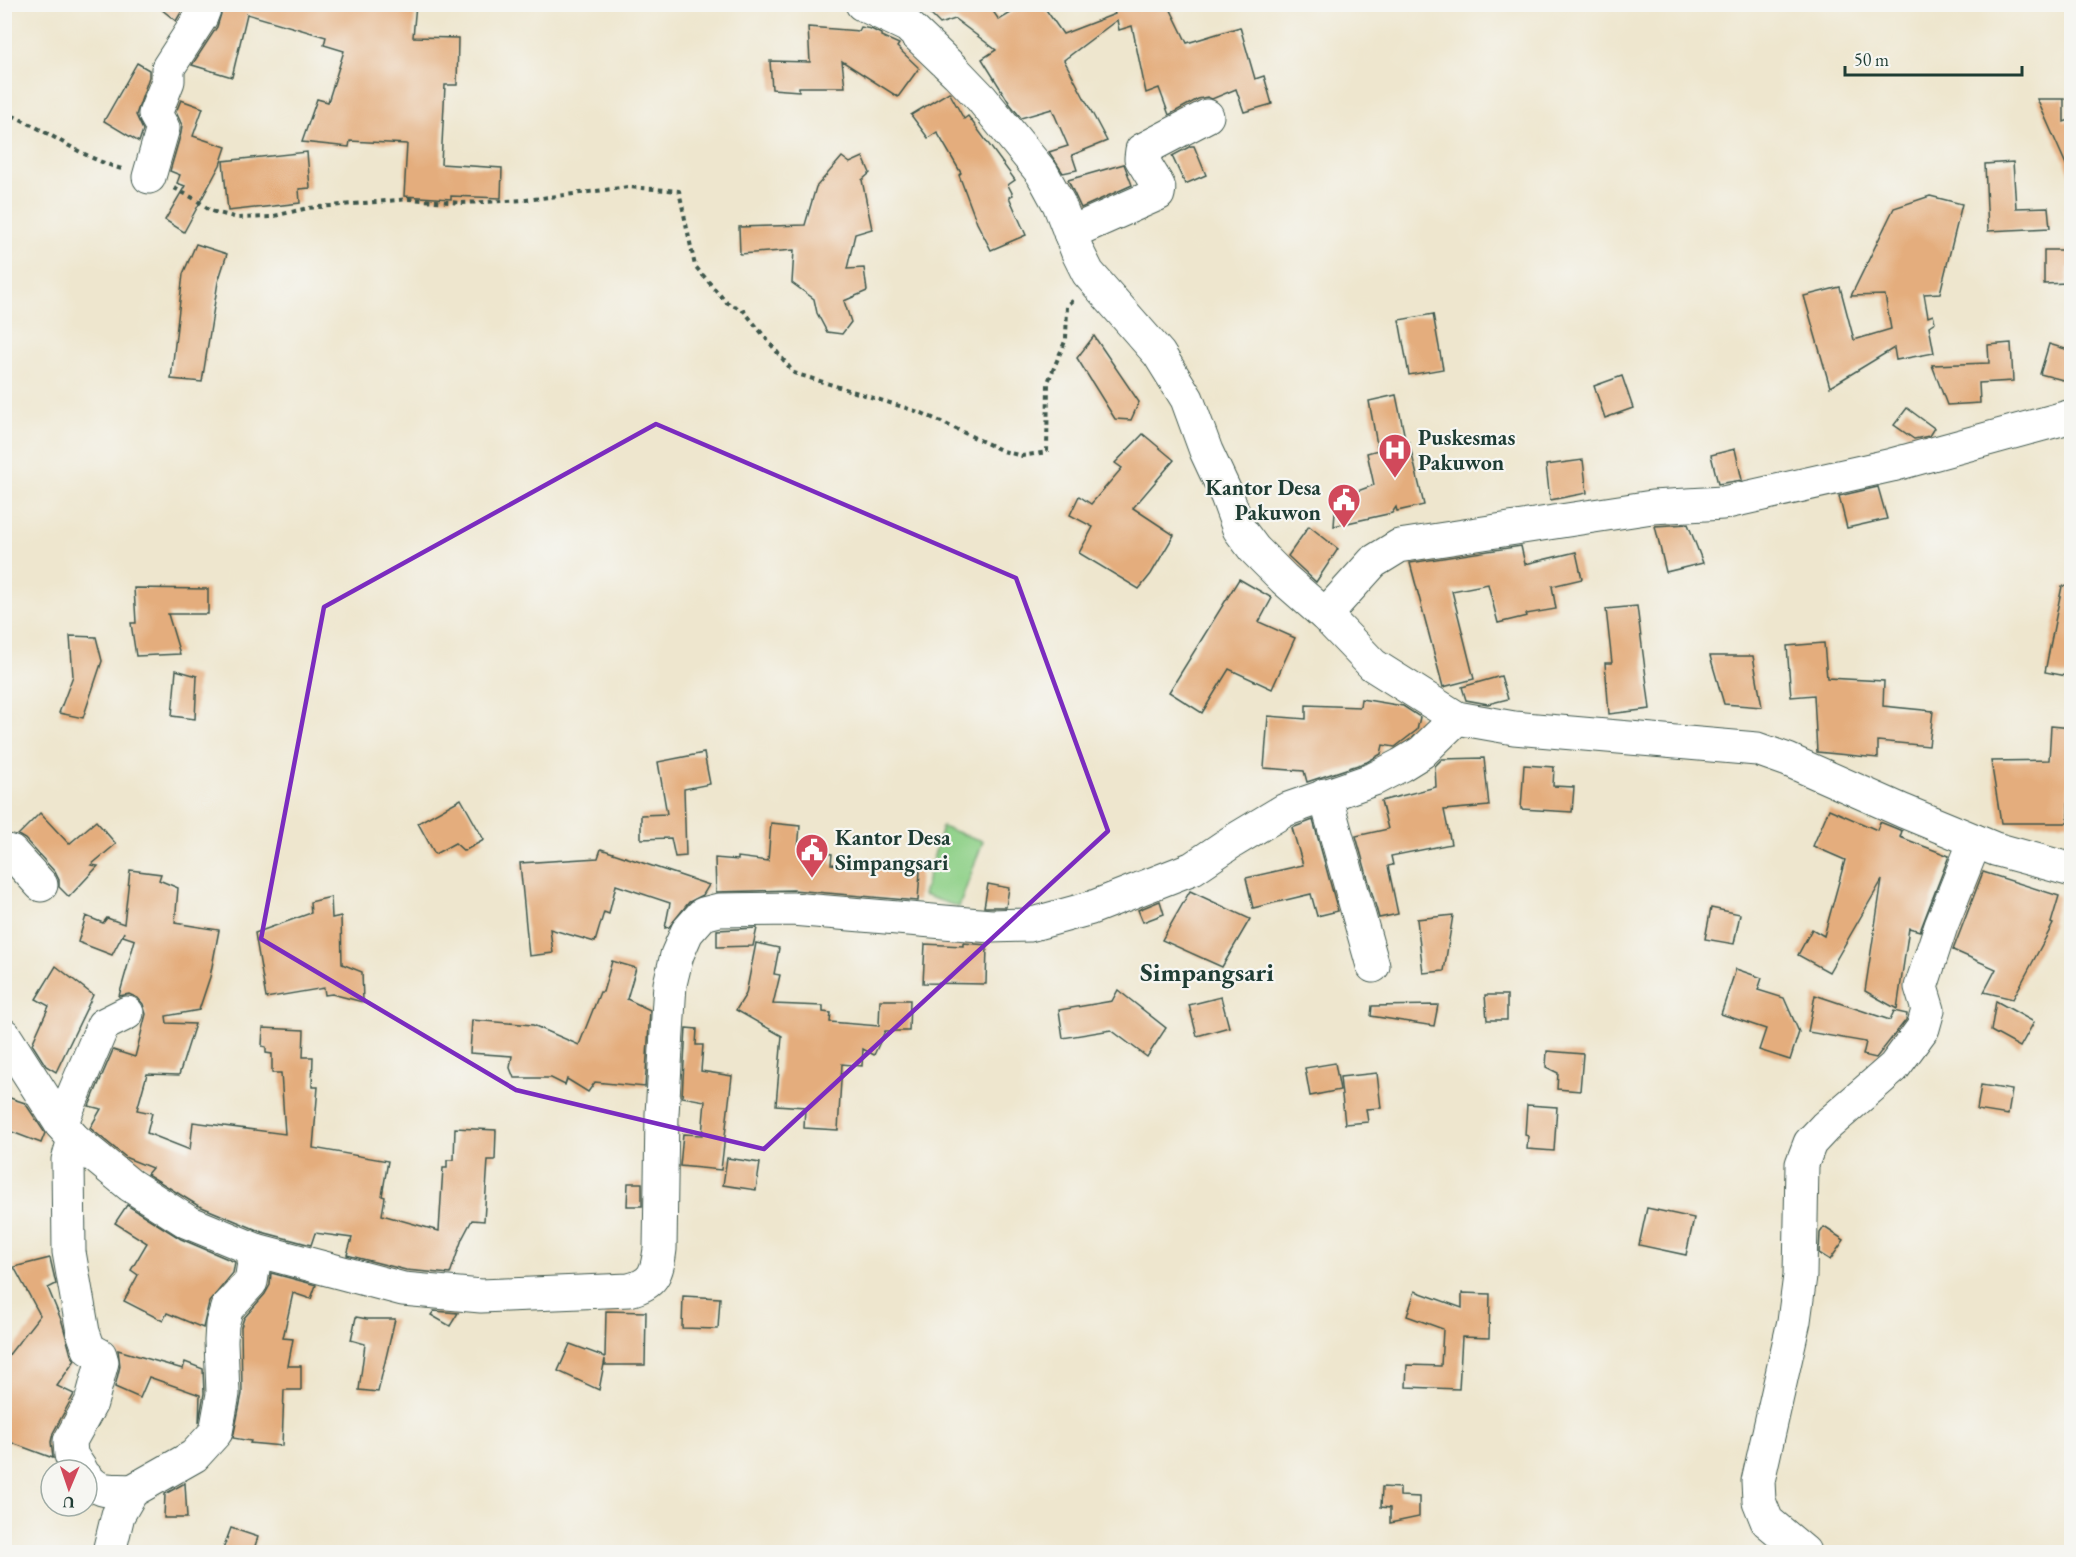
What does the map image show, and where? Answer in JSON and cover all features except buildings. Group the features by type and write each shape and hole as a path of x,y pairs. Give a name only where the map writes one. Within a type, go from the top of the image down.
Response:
{"street":[{"path":"149,177 163,128 155,114 168,81 168,68 201,17 206,4"},
{"path":"862,4 908,27 981,98 1042,173 1059,204 1078,253 1094,280 1159,354 1187,399 1239,529 1254,549 1325,615 1373,665 1457,718 1514,728 1757,749 1788,760 1995,849 2072,870"},
{"path":"1070,233 1158,194 1159,188 1141,159 1142,150 1207,116"},
{"path":"1325,615 1373,562 1399,546 1652,507 1723,503 1892,465 2072,416"},
{"path":"4,1035 67,1132 130,1185 188,1222 256,1250 404,1288 481,1296 582,1294 643,1287 657,1270 660,1249 662,1114 670,984 677,955 687,932 703,915 719,910 792,909 991,926 1029,926 1091,908 1193,868 1285,810 1374,779 1401,765 1422,752 1457,718"},
{"path":"1325,795 1373,966"},
{"path":"1804,1552 1767,1521 1759,1501 1758,1481 1794,1321 1800,1276 1802,1164 1810,1143 1825,1127 1894,1067 1923,1028 1928,1010 1921,987 1941,926 1975,841"},
{"path":"4,850 11,852 41,885"},
{"path":"73,1458 70,1441 91,1403 102,1362 100,1355 89,1349 83,1332 69,1252 67,1132 103,1025 127,1013"},
{"path":"109,1552 118,1515 132,1491 194,1456 216,1432 223,1394 222,1324 227,1308 251,1282 256,1250"},
{"path":"99,1488 132,1491"}],"path":[{"path":"4,112 27,121 63,144 105,164 149,177 195,199 212,211 238,218 270,217 308,208 398,200 462,203 526,200 628,187 679,191 695,266 726,302 744,310 794,373 922,413 1003,451 1022,456 1047,452 1048,382 1066,339 1067,306 1094,280"}],"highlighted area":[{"path":"656,424 1016,578 1108,831 764,1149 516,1090 261,939 324,607"}],"green space":[{"path":"942,827 983,841 959,907 923,895"}],"place":[{"name":"Puskesmas Pakuwon","path":"1395,479"},
{"name":"Kantor Desa Pakuwon","path":"1344,529"},
{"name":"Kantor Desa Simpangsari","path":"812,879"}],"district":[{"name":"Simpangsari","path":"1207,972"}]}
